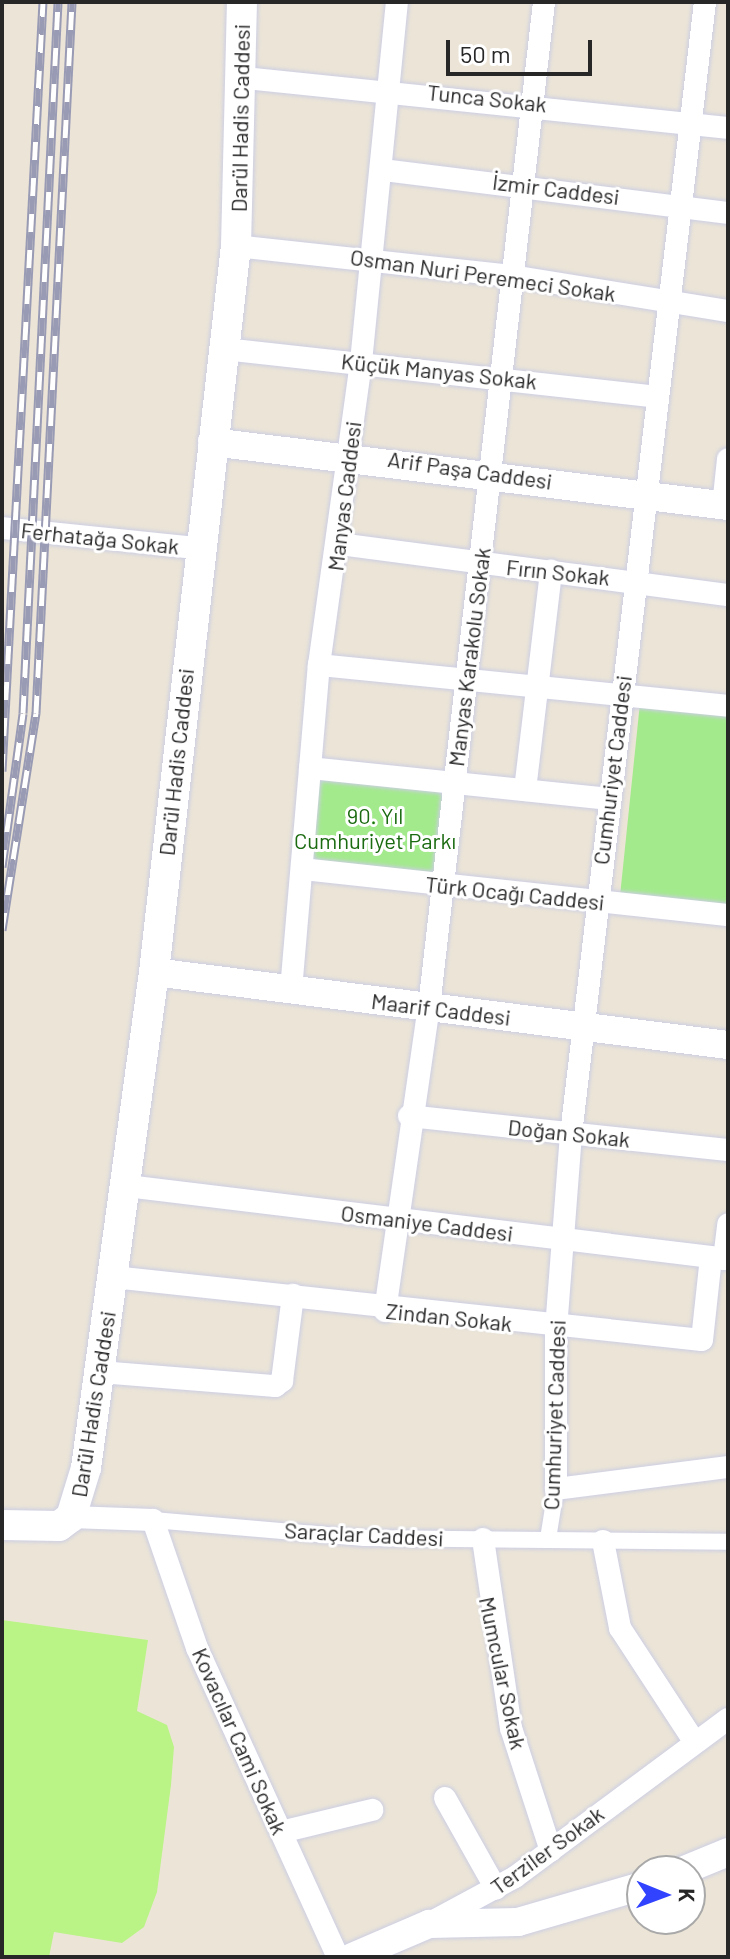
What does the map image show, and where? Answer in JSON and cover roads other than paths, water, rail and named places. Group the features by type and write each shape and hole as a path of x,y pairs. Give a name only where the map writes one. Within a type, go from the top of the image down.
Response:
{"main road":[{"name":"Darül Hadis Caddesi","path":"71,1517 100,1372 127,1186 154,972 197,548 236,246 245,78 242,2"},
{"name":"Saraçlar Caddesi","path":"2,1525 59,1526 71,1517"}],"street":[{"name":"Manyas Caddesi","path":"291,990 319,665 340,544 383,170 397,2"},
{"name":"Manyas Karakolu Sokak","path":"385,1311 409,1116 429,1007 464,681 481,563 512,276 526,184 544,2"},
{"name":"Cumhuriyet Caddesi","path":"548,1539 556,1489 556,1327 561,1239 582,1026 653,396 705,2"},
{"name":"Tunca Sokak","path":"245,78 388,87 728,128"},
{"name":"İzmir Caddesi","path":"383,170 526,184 728,213"},
{"name":"Osman Nuri Peremeci Sokak","path":"236,246 512,276 728,311"},
{"name":"Küçük Manyas Sokak","path":"224,349 502,376 653,396"},
{"name":"Arif Paşa Caddesi","path":"212,442 348,454 726,506"},
{"path":"726,506 728,459"},
{"name":"Ferhatağa Sokak","path":"2,528 197,548"},
{"name":"Fırın Sokak","path":"340,544 634,580 728,595"},
{"path":"525,790 551,571"},
{"path":"319,665 728,706"},
{"path":"310,768 608,799"},
{"name":"Türk Ocağı Caddesi","path":"303,869 728,915"},
{"name":"Maarif Caddesi","path":"154,972 728,1045"},
{"name":"Doğan Sokak","path":"409,1116 728,1150"},
{"name":"Osmaniye Caddesi","path":"127,1186 721,1258"},
{"path":"721,1258 728,1224"},
{"name":"Zindan Sokak","path":"113,1277 293,1295 385,1311 702,1340 721,1258"},
{"path":"100,1372 275,1386 282,1381 293,1295"},
{"path":"556,1489 728,1467"},
{"name":"Saraçlar Caddesi","path":"71,1517 153,1520 364,1538 728,1542"},
{"name":"Kovacılar Cami Sokak","path":"153,1520 197,1648 281,1832 354,1956"},
{"name":"Mumcular Sokak","path":"483,1539 511,1728 551,1851"},
{"path":"603,1541 620,1628 694,1741"},
{"name":"Terziler Sokak","path":"354,1956 429,1924 496,1889 728,1719"},
{"path":"445,1798 496,1889"},
{"path":"281,1832 372,1810"},
{"path":"706,1861 728,1852"},
{"path":"706,1878 728,1870"},
{"path":"429,1924 518,1922 626,1891"},
{"path":"429,1924 450,1936 504,1940 548,1934 626,1907"}],"railway":[{"path":"2,771 43,2"},
{"path":"2,867 23,713 58,2"},
{"path":"2,930 36,713 72,2"}],"park label":[{"name":"90. Yıl Cumhuriyet Parkı","path":"375,828"}]}
